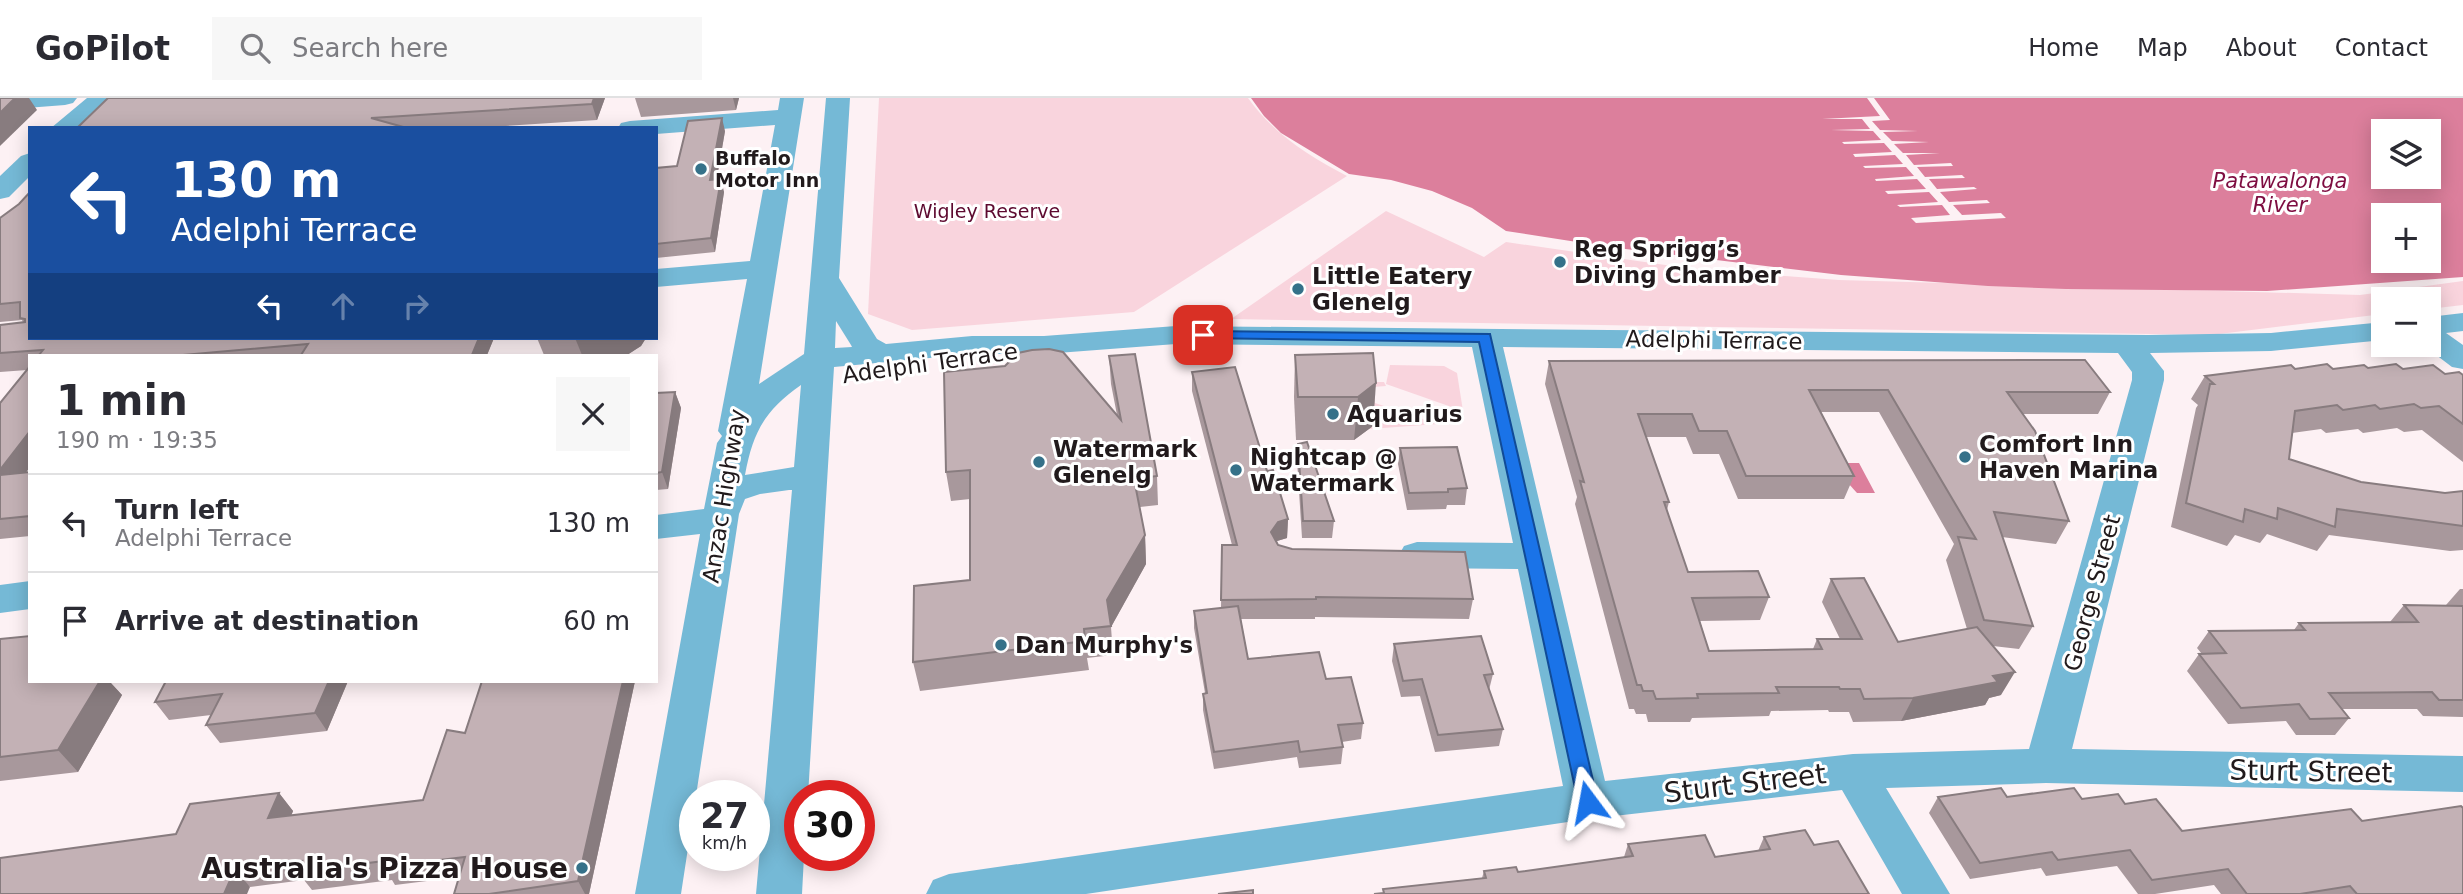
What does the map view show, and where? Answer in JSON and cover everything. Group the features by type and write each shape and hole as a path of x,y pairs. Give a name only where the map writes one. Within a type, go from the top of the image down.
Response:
{"street":[{"path":"0,103 65,111 110,98"},
{"path":"779,894 808,480 809,370 823,275 838,98"},
{"path":"643,126 789,104"},
{"name":"Anzac Highway","path":"658,894 789,104"},
{"path":"823,275 866,345 880,353"},
{"path":"658,278 760,280 757,326 771,355 809,370"},
{"path":"2441,325 2463,322"},
{"name":"Adelphi Terrace","path":"809,370 880,353 972,345 1044,345 1176,335 2127,344 2271,342 2371,332"},
{"path":"1485,337 1588,802"},
{"name":"George Street","path":"2046,766 2148,380 2148,371 2127,344"},
{"path":"2441,344 2463,360"},
{"name":"Adelphi Terrace","path":"809,370 975,360 1044,345"},
{"path":"721,513 734,443 766,394 809,370"},
{"path":"721,513 731,492 746,486 779,480 808,480"},
{"path":"658,527 721,513"},
{"path":"1385,554 1532,556"},
{"path":"0,599 28,596"},
{"name":"Sturt Street","path":"949,894 1588,802 1853,771 2046,766 2463,775"},
{"path":"1853,771 1927,894"}],"green space":[{"name":"Wigley Reserve","path":"879,98 1248,98 1280,133 1347,176 1134,312 912,330 868,314"},
{"path":"1386,211 1484,257 1506,242 1700,270 1839,280 2371,294 2371,315 2211,335 1231,319"},
{"path":"2463,281 2463,305 2441,308 2441,287 2419,287"},
{"path":"1390,365 1444,366 1457,373 1463,411 1386,384"},
{"path":"1371,382 1384,382 1386,386 1373,387 1375,403 1438,424 1369,429"}],"water":[{"name":"Patawalonga River","path":"1251,98 2463,98 2463,277 2267,291 2066,289 1841,275 1609,247 1506,231 1472,208 1432,191 1391,180 1349,174 1281,133"},
{"path":"1830,463 1859,463 1875,493 1857,493"}],"pier":[{"path":"1867,98 1874,98 1890,120 1872,121 1880,130 1918,131 1883,132 1892,141 1929,142 1894,144 1903,153 1940,153 1906,155 1914,165 1951,163 1953,166 1917,167 1925,177 1962,175 1965,178 1929,179 1937,189 1977,189 1940,192 1949,202 1987,200 1990,203 1953,205 1962,215 2001,213 2006,218 1916,223 1911,218 1950,215 1942,205 1897,205 1938,202 1929,192 1888,194 1885,191 1926,189 1917,179 1875,179 1914,176 1906,167 1863,166 1903,164 1895,155 1855,157 1853,154 1892,152 1884,143 1842,142 1881,140 1873,131 1831,130 1870,129 1862,119 1822,119 1880,116"}],"building":[{"path":"0,98 15,98 0,113"},
{"path":"108,98 594,98 592,104 371,118 400,126 79,126"},
{"path":"722,118 710,180 721,179 711,238 658,244 658,168 677,166 688,121"},
{"path":"28,194 28,340 478,340 472,354 302,354 308,344 194,354 40,354 43,350 0,353 0,325 25,322 25,319 20,318 20,302 0,304 0,218"},
{"path":"1049,349 1063,352 1121,420 1109,356 1135,354 1157,476 1134,479 1145,535 1107,600 1111,626 1084,629 1085,641 913,662 914,586 970,580 970,470 946,472 944,372 1005,366 1018,353"},
{"path":"1373,353 1376,383 1358,397 1298,397 1295,355"},
{"path":"2085,360 2110,392 2007,392 2035,431 2069,521 1994,512 2033,626 1984,620 1958,537 1976,539 1888,390 1809,390 1854,476 1746,476 1727,431 1699,431 1692,414 1638,414 1669,502 1664,502 1688,572 1758,571 1769,597 1692,598 1709,651 1822,649 1817,639 1862,639 1831,579 1864,578 1898,642 1977,627 2015,672 1993,676 1998,682 1913,698 1864,699 1860,689 1839,687 1776,687 1779,693 1697,694 1698,698 1656,699 1653,691 1643,691 1641,685 1637,685 1549,361"},
{"path":"2327,364 2333,369 2396,364 2403,369 2433,365 2445,374 2459,372 2463,375 2463,424 2439,406 2421,408 2414,404 2380,409 2375,405 2343,410 2337,405 2295,411 2289,459 2361,482 2445,493 2463,491 2463,526 2337,509 2335,527 2278,508 2277,519 2245,509 2243,522 2186,503 2210,384 2214,384 2205,376 2291,365 2295,369"},
{"path":"1235,367 1267,471 1273,470 1288,519 1278,522 1271,532 1278,545 1292,549 1465,552 1473,599 1316,597 1221,600 1222,545 1237,545 1192,372"},
{"path":"28,368 28,434 0,470 0,403"},
{"path":"675,392 662,472 658,473 658,393"},
{"path":"1307,442 1334,521 1303,521 1298,444"},
{"path":"1457,447 1467,488 1448,489 1448,492 1409,493 1400,448"},
{"path":"28,472 28,516 0,519 0,475"},
{"path":"2404,605 2463,606 2463,700 2439,700 2432,692 2329,693 2349,718 2310,719 2299,704 2241,708 2199,654 2226,653 2209,631 2305,630 2299,623 2418,622"},
{"path":"1238,606 1248,659 1319,652 1326,679 1351,677 1363,723 1338,725 1343,747 1300,752 1298,741 1214,752 1203,694 1207,693 1194,611"},
{"path":"28,636 28,683 99,683 58,750 0,757 0,639"},
{"path":"1481,636 1493,674 1484,675 1503,729 1438,735 1422,679 1403,681 1394,644"},
{"path":"165,683 328,683 315,713 206,725 222,694 155,702"},
{"path":"481,683 623,683 578,881 489,894 454,894 465,857 382,867 384,861 297,872 302,861 235,869 224,894 0,894 0,858 176,834 190,804 279,793 268,818 423,800 447,730 465,733"},
{"path":"2001,788 2007,797 2074,788 2082,799 2118,794 2125,804 2156,799 2182,831 2351,809 2362,821 2461,806 2463,894 2357,894 2350,886 2300,894 2247,894 2228,869 2152,880 2130,850 2058,860 2052,852 1980,863 1938,797"},
{"path":"1805,830 1814,845 1838,841 1869,894 1374,894 1384,893 1383,889 1486,878 1484,871 1516,867 1518,872 1633,856 1628,844 1705,835 1715,857 1770,849 1764,837"},
{"path":"1253,890 1253,894 1218,894"}],"place":[{"name":"Buffalo Motor Inn","path":"701,169"},
{"name":"Reg Sprigg’s Diving Chamber","path":"1560,262"},
{"name":"Little Eatery Glenelg","path":"1298,289"},
{"name":"Aquarius","path":"1333,414"},
{"name":"Comfort Inn Haven Marina","path":"1965,457"},
{"name":"Watermark Glenelg","path":"1039,462"},
{"name":"Nightcap @ Watermark","path":"1236,470"},
{"name":"Dan Murphy's","path":"1001,645"},
{"name":"Australia's Pizza House","path":"582,868"}],"route":[{"path":"1203,335 1485,337 1588,802"}]}
